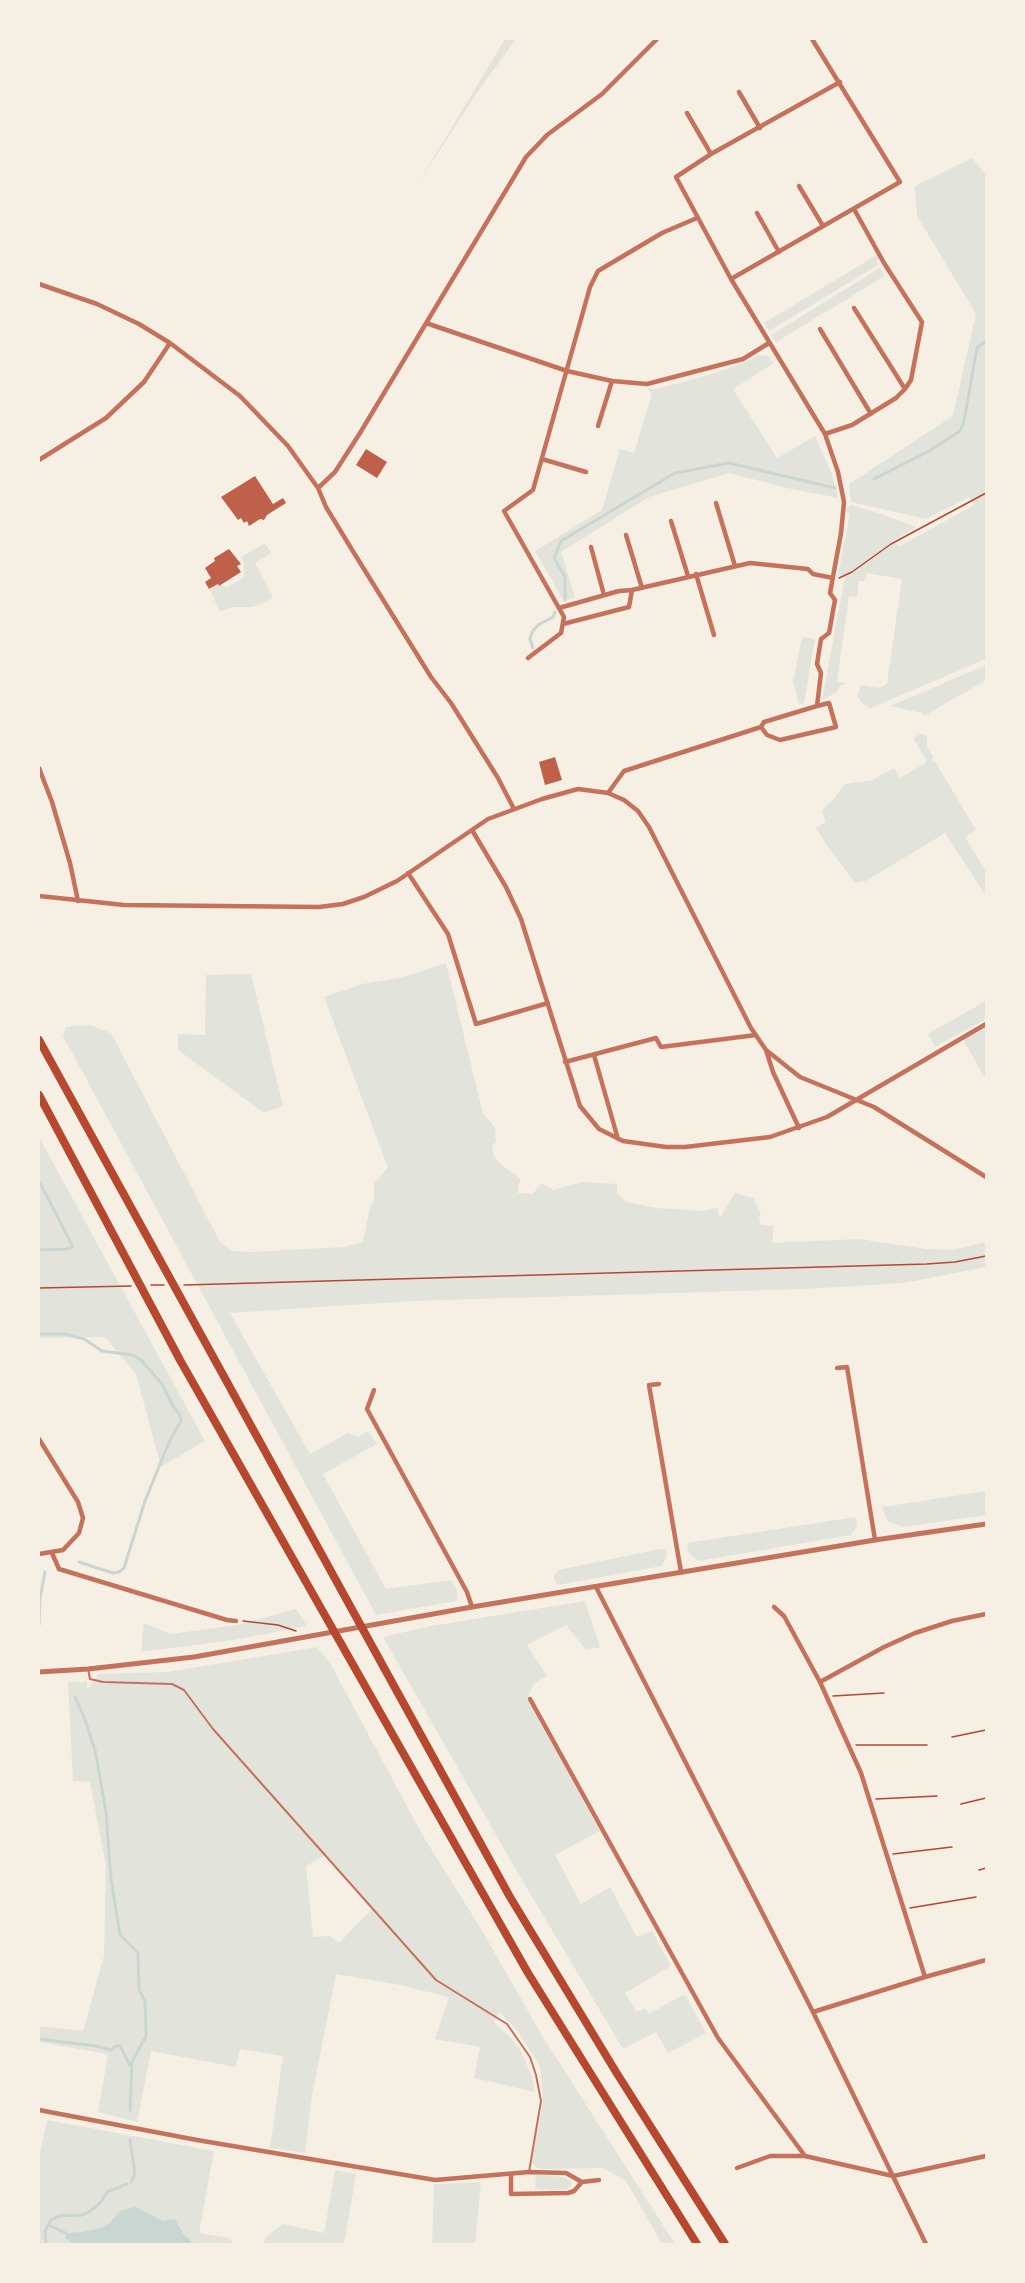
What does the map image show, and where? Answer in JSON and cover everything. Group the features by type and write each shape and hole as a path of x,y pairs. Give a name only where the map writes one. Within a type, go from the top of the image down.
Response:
{"highway":[{"path":"39,1040 504,1886 616,2072 726,2244"},
{"path":"39,1095 180,1360 528,1973 697,2244"}],"street":[{"path":"318,488 339,466 526,157 547,135 602,94 657,39"},
{"path":"731,279 900,182 812,39"},
{"path":"817,706 821,673 817,664 821,639 829,633 835,600 830,593 844,502 838,472 825,434 731,279 676,177 711,154 840,82"},
{"path":"739,92 760,128"},
{"path":"687,113 711,154"},
{"path":"798,186 823,226"},
{"path":"825,434 852,425 896,398 905,389 911,380 922,322 884,263 854,209"},
{"path":"757,213 779,252"},
{"path":"528,658 561,633 564,618 504,511 533,490 590,287 598,271 662,233 697,218"},
{"path":"39,284 107,309 139,324 170,343 240,396 288,446 318,488 326,507 431,676 451,703 498,778 514,809"},
{"path":"854,308 905,389"},
{"path":"426,323 567,371 612,381 647,384 743,359 769,343"},
{"path":"820,329 871,414"},
{"path":"39,460 106,418 144,382 170,343"},
{"path":"598,426 612,381"},
{"path":"542,459 586,472"},
{"path":"716,503 735,566"},
{"path":"671,521 688,576"},
{"path":"626,535 642,588"},
{"path":"591,547 604,595"},
{"path":"559,608 619,591 642,588 750,563 808,569 813,574 833,578"},
{"path":"696,574 714,635"},
{"path":"563,624 629,607 632,590"},
{"path":"608,793 624,771 761,727 764,722 817,706 829,703 836,727 780,740 767,735 761,727"},
{"path":"39,768 67,853 78,901"},
{"path":"39,896 147,906 319,907 343,904 364,897 408,873 488,819 542,799 578,789 608,793 624,800 638,812 649,827 756,1035 766,1050 773,1072 799,1128"},
{"path":"472,830 506,887 521,919 578,1100 587,1117 599,1129 618,1139 637,1144 685,1147 770,1137 799,1128 827,1117 986,1024"},
{"path":"408,873 448,934 476,1024 548,1003"},
{"path":"566,1062 656,1038 661,1047 756,1035"},
{"path":"766,1050 800,1077 889,1115 986,1178"},
{"path":"594,1055 618,1139"},
{"path":"837,1368 847,1367 875,1540"},
{"path":"659,1384 649,1385 681,1572"},
{"path":"374,1390 367,1408 467,1593 472,1607"},
{"path":"39,1439 78,1502 83,1518 79,1533 73,1542 63,1550 39,1554"},
{"path":"39,1672 88,1670 194,1657 472,1607 875,1540 986,1524"},
{"path":"52,1552 59,1569 236,1621"},
{"path":"596,1587 813,2012 926,2244"},
{"path":"774,1606 784,1616 820,1682 861,1773 925,1977"},
{"path":"820,1682 915,1633 952,1621 986,1614"},
{"path":"530,1700 718,2038 805,2156"},
{"path":"813,2012 986,1960"},
{"path":"39,2110 198,2140 435,2180 529,2172 566,2173 582,2182 598,2180"},
{"path":"737,2168 770,2156 805,2156 893,2176 986,2156"},
{"path":"511,2174 511,2194 568,2193 574,2191 582,2182"}],"lane":[{"path":"88,1670 90,1678 103,1682 172,1684 184,1690 217,1734 436,1980 507,2024 530,2057 541,2101 529,2172"}],"path":[{"path":"833,578 841,578 852,572 891,544 986,493"},
{"path":"182,1285 927,1264 956,1262 986,1256"},
{"path":"147,1286 170,1285"},
{"path":"39,1288 135,1286"},
{"path":"236,1621 295,1629 296,1631 286,1632 287,1641"},
{"path":"826,1697 884,1693"},
{"path":"952,1737 986,1730"},
{"path":"849,1745 927,1745"},
{"path":"870,1799 937,1796"},
{"path":"961,1804 986,1798"},
{"path":"886,1854 952,1847"},
{"path":"979,1870 986,1868"},
{"path":"903,1909 976,1898"}],"shaded area":[{"path":"505,39 516,39 476,94 416,187"},
{"path":"972,158 986,175 986,659 871,709 865,706 857,696 861,685 879,688 887,684 902,579 866,573 864,581 859,581 857,597 849,596 837,681 845,683 837,692 822,700 845,577 838,575 850,514 844,511 851,505 916,527 891,542 900,546 974,505 970,497 926,519 851,502 849,484 953,416 976,314 917,216 915,186"},
{"path":"877,255 878,265 769,331 764,323"},
{"path":"880,268 885,276 776,342 771,335"},
{"path":"759,355 768,356 774,363 733,389 777,458 815,436 832,474 838,498 729,473 649,497 561,552 575,598 569,600 562,598 535,551 602,510 620,449 634,453 652,394 647,388 656,389 705,376 744,363"},
{"path":"265,543 271,553 255,563 273,598 252,607 232,607 220,612 210,590 218,585 228,587 244,577 244,564 241,557"},
{"path":"802,637 815,639 804,703 799,704 793,682"},
{"path":"986,665 986,680 924,716 922,713 890,706"},
{"path":"920,734 927,735 927,747 933,757 931,760 936,763 976,830 965,837 986,871 986,896 945,833 866,881 855,883 816,828 826,822 822,812 824,808 845,784 872,780 894,768 900,778 927,762 913,738"},
{"path":"446,963 483,1113 495,1128 496,1142 492,1146 494,1156 521,1179 518,1193 533,1194 541,1183 553,1190 582,1182 617,1184 617,1194 626,1202 656,1208 703,1211 717,1208 720,1218 735,1193 753,1198 761,1213 759,1217 761,1225 774,1226 772,1243 859,1239 926,1249 952,1250 986,1242 986,1267 904,1283 804,1289 412,1301 230,1313 310,1454 348,1433 358,1437 368,1431 377,1444 323,1474 386,1589 451,1580 456,1588 458,1596 456,1601 376,1615 63,1036 66,1027 91,1025 111,1033 220,1242 233,1251 251,1252 343,1247 363,1242 370,1208 374,1201 374,1183 388,1168 324,997 363,984 404,977"},
{"path":"251,974 283,1106 264,1113 178,1050 178,1034 205,1035 206,975"},
{"path":"986,1001 986,1019 935,1047 928,1034"},
{"path":"986,1026 986,1080 963,1039"},
{"path":"39,1137 205,1441 161,1467 136,1374 105,1337 39,1338"},
{"path":"986,1491 986,1515 904,1527 888,1522 882,1507"},
{"path":"856,1517 857,1526 851,1535 698,1561 688,1552 687,1543"},
{"path":"660,1549 666,1550 667,1556 662,1566 558,1585 555,1582 554,1576 558,1570"},
{"path":"585,1601 600,1647 586,1650 566,1625 527,1645 547,1676 534,1684 527,1698 600,1831 555,1855 581,1904 610,1887 637,1937 652,1931 671,1966 625,1993 637,2012 645,2008 649,2014 681,1996 686,1996 706,2033 668,2053 656,2032 623,2049 519,1875 383,1637 431,1626"},
{"path":"296,1609 307,1626 233,1640 141,1652 144,1623 170,1634 238,1625"},
{"path":"317,1647 330,1663 423,1836 481,1929 543,2037 675,2244 662,2244 626,2181 604,2168 545,2169 534,2165 532,2161 543,2102 540,2066 516,2029 499,2012 494,2022 520,2050 532,2076 535,2092 474,2078 480,2047 435,2039 449,1997 400,1985 336,1974 312,2095 305,2153 270,2148 283,2056 240,2049 236,2067 151,2051 137,2122 98,2112 108,2054 39,2042 39,2026 83,2031 104,1956 106,1866 90,1782 73,1781 68,1682 87,1682 87,1690 99,1674 167,1672","holes":["326,1855 373,1908 339,1943 330,1936 313,1937 306,1866"]},
{"path":"47,2120 214,2151 199,2233 229,2238 234,2244 39,2244 39,2158"},
{"path":"335,2170 356,2174 344,2244 262,2244 268,2235 283,2224 324,2233"},
{"path":"536,2174 563,2177 571,2181 571,2186 565,2190 535,2189"},
{"path":"481,2182 475,2244 432,2244 434,2184"},
{"path":"136,2207 163,2221 175,2219 184,2235 194,2244 74,2244 65,2238 66,2233 101,2228 110,2223 120,2211"}],"building":[{"path":"366,449 387,462 377,478 356,465"},
{"path":"255,476 273,504 283,498 286,503 267,515 264,520 260,519 249,526 247,521 244,523 241,518 238,520 221,497"},
{"path":"229,549 241,564 237,566 241,572 219,586 218,584 209,589 205,582 211,578 205,568 215,561 214,558"},
{"path":"555,757 562,780 545,785 539,762"}],"waterway":[{"path":"874,479 929,451 960,431 964,421 977,348 986,341"},
{"path":"565,600 565,577 554,558 561,541 675,473 729,463 835,488"},
{"path":"533,648 530,639 532,632 538,625 553,617 555,612"},
{"path":"39,1181 72,1245 71,1248 66,1249 39,1250"},
{"path":"39,1334 65,1334 84,1339 102,1351 133,1355 142,1361 162,1384 180,1415 181,1421 169,1442 145,1501 124,1568 113,1573 79,1562"},
{"path":"39,1625 40,1598 45,1572"},
{"path":"75,1697 95,1750 106,1812 111,1879 120,1935 138,1953 139,1990 145,2001 146,2036 132,2062 130,2110"},
{"path":"39,2039 111,2050 120,2046 130,2065"},
{"path":"130,2140 135,2174 131,2182"},
{"path":"46,2244 45,2231 51,2220 59,2216 82,2215 89,2212 100,2203 107,2192 127,2184"},
{"path":"48,2225 66,2233"}]}
